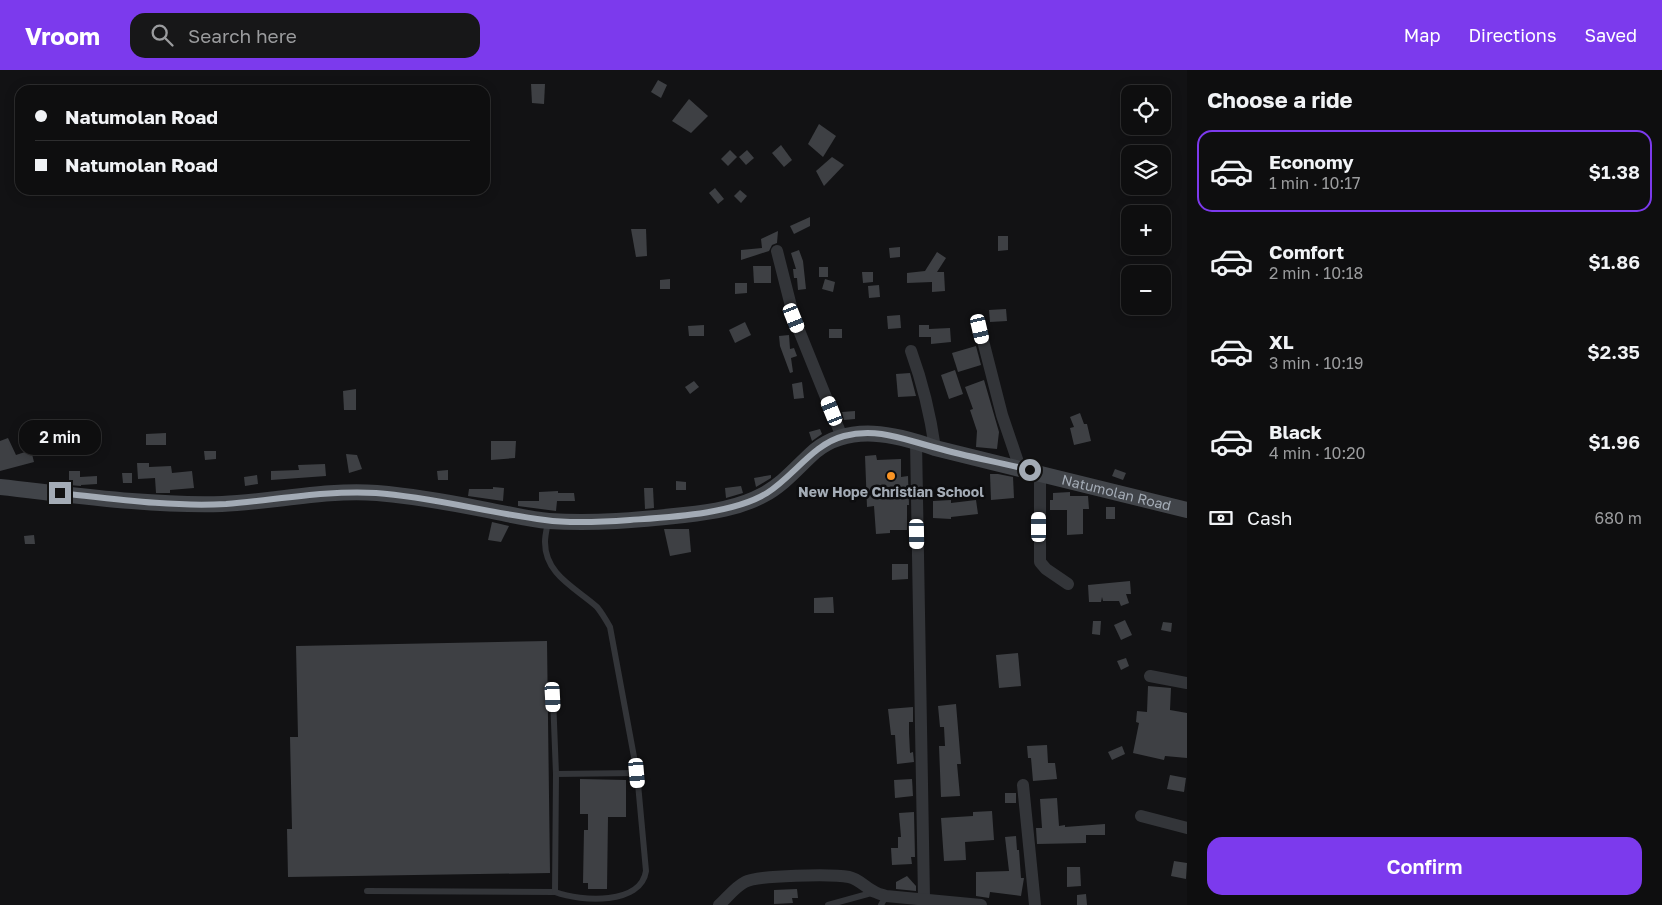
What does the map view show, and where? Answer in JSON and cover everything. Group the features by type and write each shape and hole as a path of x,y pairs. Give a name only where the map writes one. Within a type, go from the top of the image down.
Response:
{"street":[{"path":"777,251 794,318 842,437"},
{"path":"980,329 1002,415 1020,468"},
{"path":"911,351 923,383 935,448"},
{"name":"Natumolan Road","path":"0,486 184,504 225,504 311,495 375,493 448,502 548,521 630,520 688,514 738,506 765,494 818,449 842,437 858,434 880,434 916,441 935,448 1187,510"},
{"path":"916,441 917,900"},
{"path":"1040,473 1040,562 1046,570 1068,584"},
{"path":"1150,676 1187,683"},
{"path":"1023,785 1035,905"},
{"path":"1141,816 1187,828"},
{"path":"719,905 742,883 748,880 766,877 833,876 850,877 863,883 881,898 982,905"}],"lane":[{"path":"367,891 555,892 576,898 616,899 630,895 639,888 645,879 646,870 637,773 610,627 598,608 563,581 552,567 546,554 545,541 548,521"},
{"path":"553,697 556,774 555,892"},
{"path":"556,774 637,773"},
{"path":"828,905 881,898"}],"building":[{"path":"658,80 667,85 661,98 651,92"},
{"path":"531,84 545,84 544,104 532,103"},
{"path":"689,99 708,116 691,133 672,121"},
{"path":"819,124 836,136 823,157 808,144"},
{"path":"781,145 792,160 784,167 772,153"},
{"path":"730,150 737,157 728,166 721,159"},
{"path":"747,150 754,158 746,165 739,157"},
{"path":"832,157 844,165 824,186 816,171"},
{"path":"715,188 724,199 718,204 709,193"},
{"path":"740,190 747,196 741,203 734,196"},
{"path":"810,217 810,226 794,234 790,226"},
{"path":"631,229 646,229 647,256 636,257"},
{"path":"778,231 777,243 772,245 769,251 741,260 741,250 762,248 761,239"},
{"path":"998,236 1008,236 1008,250 998,251"},
{"path":"900,247 900,257 890,258 889,248"},
{"path":"799,250 803,261 806,289 798,290 797,278 794,278 793,269 796,269 791,253"},
{"path":"937,252 946,258 937,272 944,272 945,291 932,292 932,282 907,283 907,273 925,271"},
{"path":"753,266 771,266 771,283 754,283"},
{"path":"819,267 828,267 828,277 819,277"},
{"path":"862,272 873,272 873,282 863,283"},
{"path":"670,279 670,289 660,289 660,280"},
{"path":"825,279 835,282 833,292 822,289"},
{"path":"735,283 747,283 747,293 735,294"},
{"path":"879,285 880,297 869,298 868,286"},
{"path":"1006,309 1007,321 990,322 989,310"},
{"path":"900,315 901,328 888,329 887,316"},
{"path":"745,322 751,335 735,343 729,330"},
{"path":"704,325 704,336 689,336 688,326"},
{"path":"919,325 929,325 929,329 950,328 951,342 931,344 931,337 919,337"},
{"path":"829,329 842,329 842,338 829,338"},
{"path":"789,335 790,349 794,348 797,356 791,358 793,372 790,373 780,346 779,336"},
{"path":"976,346 981,365 958,372 952,353"},
{"path":"955,370 963,394 949,399 941,375"},
{"path":"910,373 916,396 898,397 896,374"},
{"path":"984,380 999,432 997,449 976,447 977,431 970,410 973,409 965,387"},
{"path":"694,381 699,387 690,394 685,387"},
{"path":"802,382 804,398 794,399 792,384"},
{"path":"356,389 356,410 344,410 343,391"},
{"path":"855,411 855,419 844,420 842,412"},
{"path":"1080,413 1084,424 1087,424 1091,441 1074,445 1070,428 1074,427 1070,417"},
{"path":"83,423 99,426 97,437 81,434"},
{"path":"820,429 822,434 812,441 809,432"},
{"path":"166,433 166,445 146,445 146,434"},
{"path":"8,438 16,455 31,450 34,462 0,471 0,441"},
{"path":"491,441 516,441 515,458 491,460"},
{"path":"204,451 216,451 216,459 205,460"},
{"path":"346,454 357,455 362,469 349,473"},
{"path":"876,455 877,460 901,459 901,477 908,476 909,505 907,505 907,530 890,530 890,533 876,534 874,506 867,507 865,456"},
{"path":"137,463 149,463 149,467 171,466 172,473 192,471 194,488 170,490 170,493 156,493 155,478 138,479"},
{"path":"325,464 326,476 271,480 271,471 299,470 298,465"},
{"path":"1115,469 1126,473 1123,480 1112,476"},
{"path":"448,470 448,480 438,480 437,471"},
{"path":"69,471 80,471 80,477 97,476 97,484 69,485"},
{"path":"122,473 132,473 132,483 123,483"},
{"path":"990,474 1013,477 1014,498 991,500"},
{"path":"257,475 258,484 245,486 244,477"},
{"path":"771,475 771,478 756,487 754,478"},
{"path":"676,481 686,482 686,490 676,490"},
{"path":"741,486 743,493 726,498 725,488"},
{"path":"493,487 504,488 503,501 468,496 469,489 493,489"},
{"path":"644,488 653,488 654,508 645,509"},
{"path":"558,491 558,493 574,493 575,501 557,501 556,511 518,506 518,501 539,501 539,492"},
{"path":"1070,492 1070,496 1088,496 1089,509 1083,509 1083,534 1067,535 1067,510 1050,510 1050,500 1053,500 1053,493"},
{"path":"951,500 951,503 976,500 978,514 951,517 951,519 933,518 933,501"},
{"path":"1106,507 1115,507 1115,519 1106,519"},
{"path":"492,522 509,526 501,542 488,540"},
{"path":"664,529 689,529 691,552 670,556"},
{"path":"34,535 35,544 25,544 24,536"},
{"path":"892,564 908,564 908,579 892,580"},
{"path":"1130,581 1131,594 1126,594 1129,603 1121,606 1119,601 1103,601 1102,597 1101,602 1089,602 1088,585"},
{"path":"833,597 834,613 814,613 814,598"},
{"path":"1125,620 1132,635 1121,640 1114,625"},
{"path":"1093,621 1101,621 1100,635 1092,634"},
{"path":"1163,622 1172,623 1171,632 1161,630"},
{"path":"547,641 550,873 288,877 287,829 292,829 290,737 298,737 296,646"},
{"path":"1018,653 1021,686 999,688 996,655"},
{"path":"1126,658 1129,666 1121,670 1117,661"},
{"path":"1148,686 1171,688 1170,710 1187,713 1187,758 1165,756 1164,760 1133,753 1139,723 1136,722 1137,711 1147,712"},
{"path":"956,704 961,764 957,764 960,796 941,797 939,746 945,746 944,727 940,727 938,706"},
{"path":"913,707 913,722 909,722 909,733 910,753 913,752 914,762 897,764 895,735 891,735 888,709"},
{"path":"1047,745 1048,763 1055,763 1057,779 1033,781 1031,758 1028,758 1027,746"},
{"path":"1122,746 1125,754 1112,760 1108,752"},
{"path":"1170,775 1186,778 1184,792 1167,789"},
{"path":"580,779 626,780 626,817 608,817 607,889 588,889 588,883 583,883 584,830 588,830 588,814 580,814"},
{"path":"912,779 913,796 895,798 894,780"},
{"path":"1005,793 1016,793 1016,803 1005,803"},
{"path":"1057,798 1059,826 1105,824 1105,835 1086,835 1086,843 1037,844 1036,828 1042,828 1040,799"},
{"path":"992,811 994,840 965,842 966,860 944,861 941,818 973,816 973,812"},
{"path":"914,812 915,857 911,857 912,864 892,865 891,848 898,848 898,837 901,837 899,813"},
{"path":"1016,836 1021,878 1024,878 1021,896 990,892 989,898 976,896 976,872 1009,871 1005,837"},
{"path":"1174,861 1187,863 1186,879 1171,876"},
{"path":"1067,867 1080,867 1081,886 1067,887"},
{"path":"907,876 916,886 916,891 896,889 896,882"},
{"path":"797,889 798,898 792,898 793,903 774,904 774,890"},
{"path":"1086,894 1087,905 1077,905 1077,895"}],"place":[{"name":"New Hope Christian School","path":"891,476"}],"route":[{"path":"60,493 184,504 225,504 311,495 375,493 448,502 548,521 592,521 630,520 688,514 738,506 765,494 823,446 842,437 858,434 892,435 935,448 1030,470"}]}
